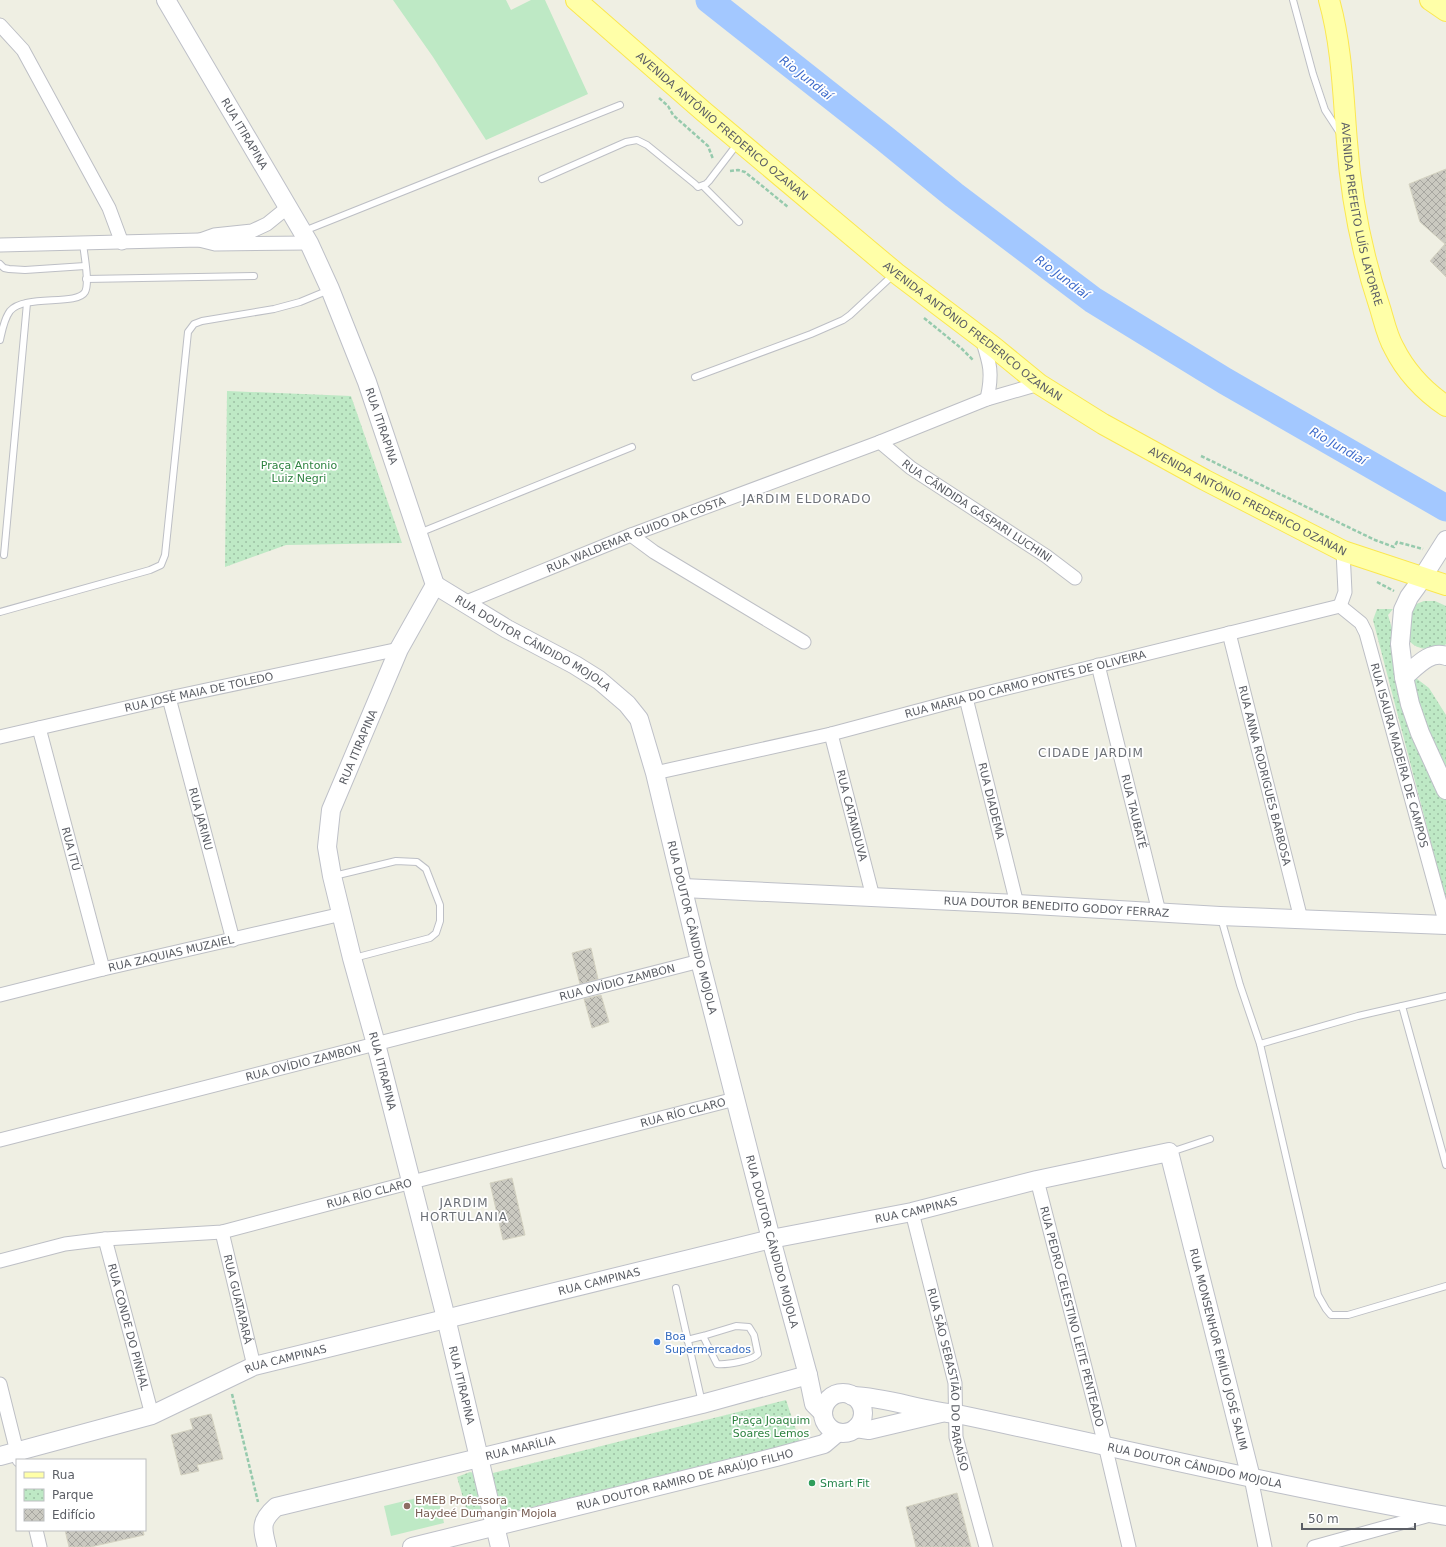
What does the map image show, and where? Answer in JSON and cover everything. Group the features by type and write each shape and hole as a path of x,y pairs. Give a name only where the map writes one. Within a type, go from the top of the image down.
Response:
{"main road":[{"name":"AVENIDA ANTÔNIO FREDERICO OZANAN","path":"576,0 740,142 896,273 982,338 1039,384 1103,424 1205,480 1343,551 1446,585"},
{"name":"AVENIDA PREFEITO LUÍS LATORRE","path":"1329,0 1335,21 1342,72 1353,200 1369,276 1393,347 1410,374 1428,394 1445,406"},
{"path":"1430,0 1446,11"}],"street":[{"name":"RUA ITIRAPINA","path":"166,0 288,207 305,237 330,289 367,382 435,586 399,650 331,810 327,847 332,876 352,958 376,1044 446,1318 500,1547"},
{"path":"0,25 23,50 30,62 109,208 122,243"},
{"path":"0,245 199,240 214,235 252,231 267,224 288,207"},
{"path":"199,240 215,244 305,237"},
{"path":"982,338 990,363 991,372 991,382 987,399"},
{"name":"RUA WALDEMAR GUIDO DA COSTA","path":"464,603 631,535 880,442 987,399 1039,384"},
{"name":"RUA CÂNDIDA GÁSPARI LUCHINI","path":"880,442 911,468 1046,556 1075,578"},
{"path":"631,535 654,552 804,642"},
{"path":"1441,548 1409,597 1403,610 1400,644 1404,677 1410,704 1420,734 1446,790"},
{"path":"1340,606 1345,592 1343,551"},
{"name":"RUA DOUTOR CÂNDIDO MOJOLA","path":"435,586 507,629 574,664 599,680 627,704 639,719 656,773 700,961 771,1239 808,1375 814,1404 822,1412 824,1421 829,1428 836,1433 847,1433 856,1428 862,1418 863,1411 858,1400 808,1375"},
{"name":"RUA MARIA DO CARMO PONTES DE OLIVEIRA","path":"656,773 831,734 966,698 1229,632 1340,606"},
{"name":"RUA ISAURA MADEIRA DE CAMPOS","path":"1340,606 1362,623 1366,633 1441,919"},
{"name":"RUA ANNA RODRIGUES BARBOSA","path":"1229,632 1301,919"},
{"name":"RUA JOSÉ MAIA DE TOLEDO","path":"0,737 169,698 399,650"},
{"path":"1404,677 1432,656 1446,656"},
{"name":"RUA TAUBATÉ","path":"1098,665 1159,912"},
{"name":"RUA JARINU","path":"169,698 233,940"},
{"name":"RUA DIADEMA","path":"966,698 1017,904"},
{"name":"RUA ITÚ","path":"39,728 104,969"},
{"name":"RUA CATANDUVA","path":"831,734 873,897"},
{"name":"RUA DOUTOR BENEDITO GODOY FERRAZ","path":"683,888 1017,904 1220,916 1301,919 1441,919"},
{"name":"RUA ZAQUIAS MUZAIEL","path":"0,995 104,969 342,914"},
{"name":"RUA OVÍDIO ZAMBON","path":"0,1140 700,961"},
{"name":"RUA RÍO CLARO","path":"0,1261 65,1244 105,1239 222,1232 735,1099"},
{"name":"RUA CAMPINAS","path":"0,1456 18,1456 152,1415 254,1366 771,1239 912,1212 1037,1180 1169,1152"},
{"name":"RUA MONSENHOR EMÍLIO JOSÉ SALIM","path":"1169,1152 1251,1478 1265,1547"},
{"name":"RUA PEDRO CELESTINO LEITE PENTEADO","path":"1037,1180 1106,1445 1129,1547"},
{"name":"RUA SÃO SEBASTIÃO DO PARAÍSO","path":"912,1212 955,1383 950,1413 986,1547"},
{"name":"RUA GUATAPARÁ","path":"222,1232 254,1366"},
{"name":"RUA CONDE DO PINHAL","path":"105,1239 152,1415"},
{"name":"RUA MARÍLIA","path":"264,1524 267,1515 276,1507 702,1404 808,1375"},
{"path":"0,1384 18,1456"},
{"path":"822,1412 826,1401 836,1395 847,1395"},
{"name":"RUA DOUTOR CÂNDIDO MOJOLA","path":"847,1395 871,1397 1106,1445 1251,1478 1440,1515"},
{"name":"RUA DOUTOR CÂNDIDO MOJOLA","path":"856,1428 869,1430 950,1413"},
{"name":"RUA DOUTOR RAMIRO DE ARAÚJO FILHO","path":"412,1547 776,1457 824,1444 836,1433"},
{"path":"1314,1547 1440,1515"},
{"path":"264,1524 263,1530 267,1547"},
{"path":"36,1531 40,1547"}],"lane":[{"path":"1293,0 1324,110 1347,143"},
{"path":"305,237 620,104"},
{"path":"542,179 626,142 637,140 647,146 698,187 703,186 709,181 740,142"},
{"path":"703,186 739,222"},
{"path":"0,340 6,317 11,310 27,303 77,298 84,293 87,286 83,243"},
{"path":"0,264 4,268 17,270 85,266"},
{"path":"695,377 811,334 843,320 896,273"},
{"path":"86,279 254,276"},
{"path":"0,612 150,570 161,565 165,555 188,332 194,324 202,321 274,309 300,302 330,289"},
{"path":"4,555 27,303"},
{"path":"417,534 632,447"},
{"path":"332,876 396,861 417,862 426,868 440,905 440,921 436,933 430,938 352,958"},
{"path":"1220,916 1240,985 1260,1044 1318,1295 1326,1309 1331,1315 1348,1315 1446,1286"},
{"path":"1260,1044 1358,1016 1446,996"},
{"path":"1402,1006 1446,1165"},
{"name":"RUA CAMPINAS","path":"1169,1152 1210,1139"},
{"path":"676,1288 702,1404"},
{"path":"688,1340 736,1326 749,1327 754,1336 758,1354 752,1358 728,1364 717,1364 704,1336"}],"path":[{"path":"1196,454 1375,540 1394,547 1397,542 1441,548"},
{"path":"229,1378 264,1524"}],"green space":[{"path":"393,0 506,0 511,10 531,0 545,0 588,94 486,140 433,57"},
{"name":"Praça Antonio Luiz Negri","path":"227,391 351,396 402,543 286,545 225,567"},
{"path":"1424,601 1435,601 1446,606 1446,644 1441,649 1426,649 1416,646 1412,644 1407,635 1407,625 1411,606"},
{"path":"1377,609 1393,609 1388,615 1404,669 1429,688 1446,715 1446,900 1373,620"},
{"name":"Praça Joaquim Soares Lemos","path":"786,1400 800,1442 500,1515 485,1475"},
{"path":"470,1472 474,1473 482,1511 468,1515 457,1477"},
{"path":"437,1493 444,1523 391,1536 384,1506"}],"building":[{"path":"1446,169 1446,277 1430,261 1445,244 1420,222 1409,184"},
{"path":"591,948 598,979 580,984 572,953"},
{"path":"601,995 609,1022 592,1028 584,999"},
{"path":"512,1178 525,1235 503,1240 490,1183"},
{"path":"211,1414 223,1459 197,1465 199,1471 181,1475 171,1435 193,1429 190,1419"},
{"path":"957,1493 971,1547 916,1547 906,1507"},
{"path":"65,1531 143,1531 144,1535 90,1547 69,1547"}],"waterway":[{"name":"Rio Jundiaí","path":"709,0 954,195 1093,300 1225,381 1446,508"}],"place":[{"name":"Boa Supermercados","path":"657,1342"},
{"name":"Smart Fit","path":"812,1483"},
{"name":"EMEB Professora Haydeé Dumangin Mojola","path":"407,1506"}],"district":[{"name":"JARDIM ELDORADO","path":"807,499"},
{"name":"CIDADE JARDIM","path":"1091,753"},
{"name":"JARDIM HORTULANIA","path":"464,1210"}]}
